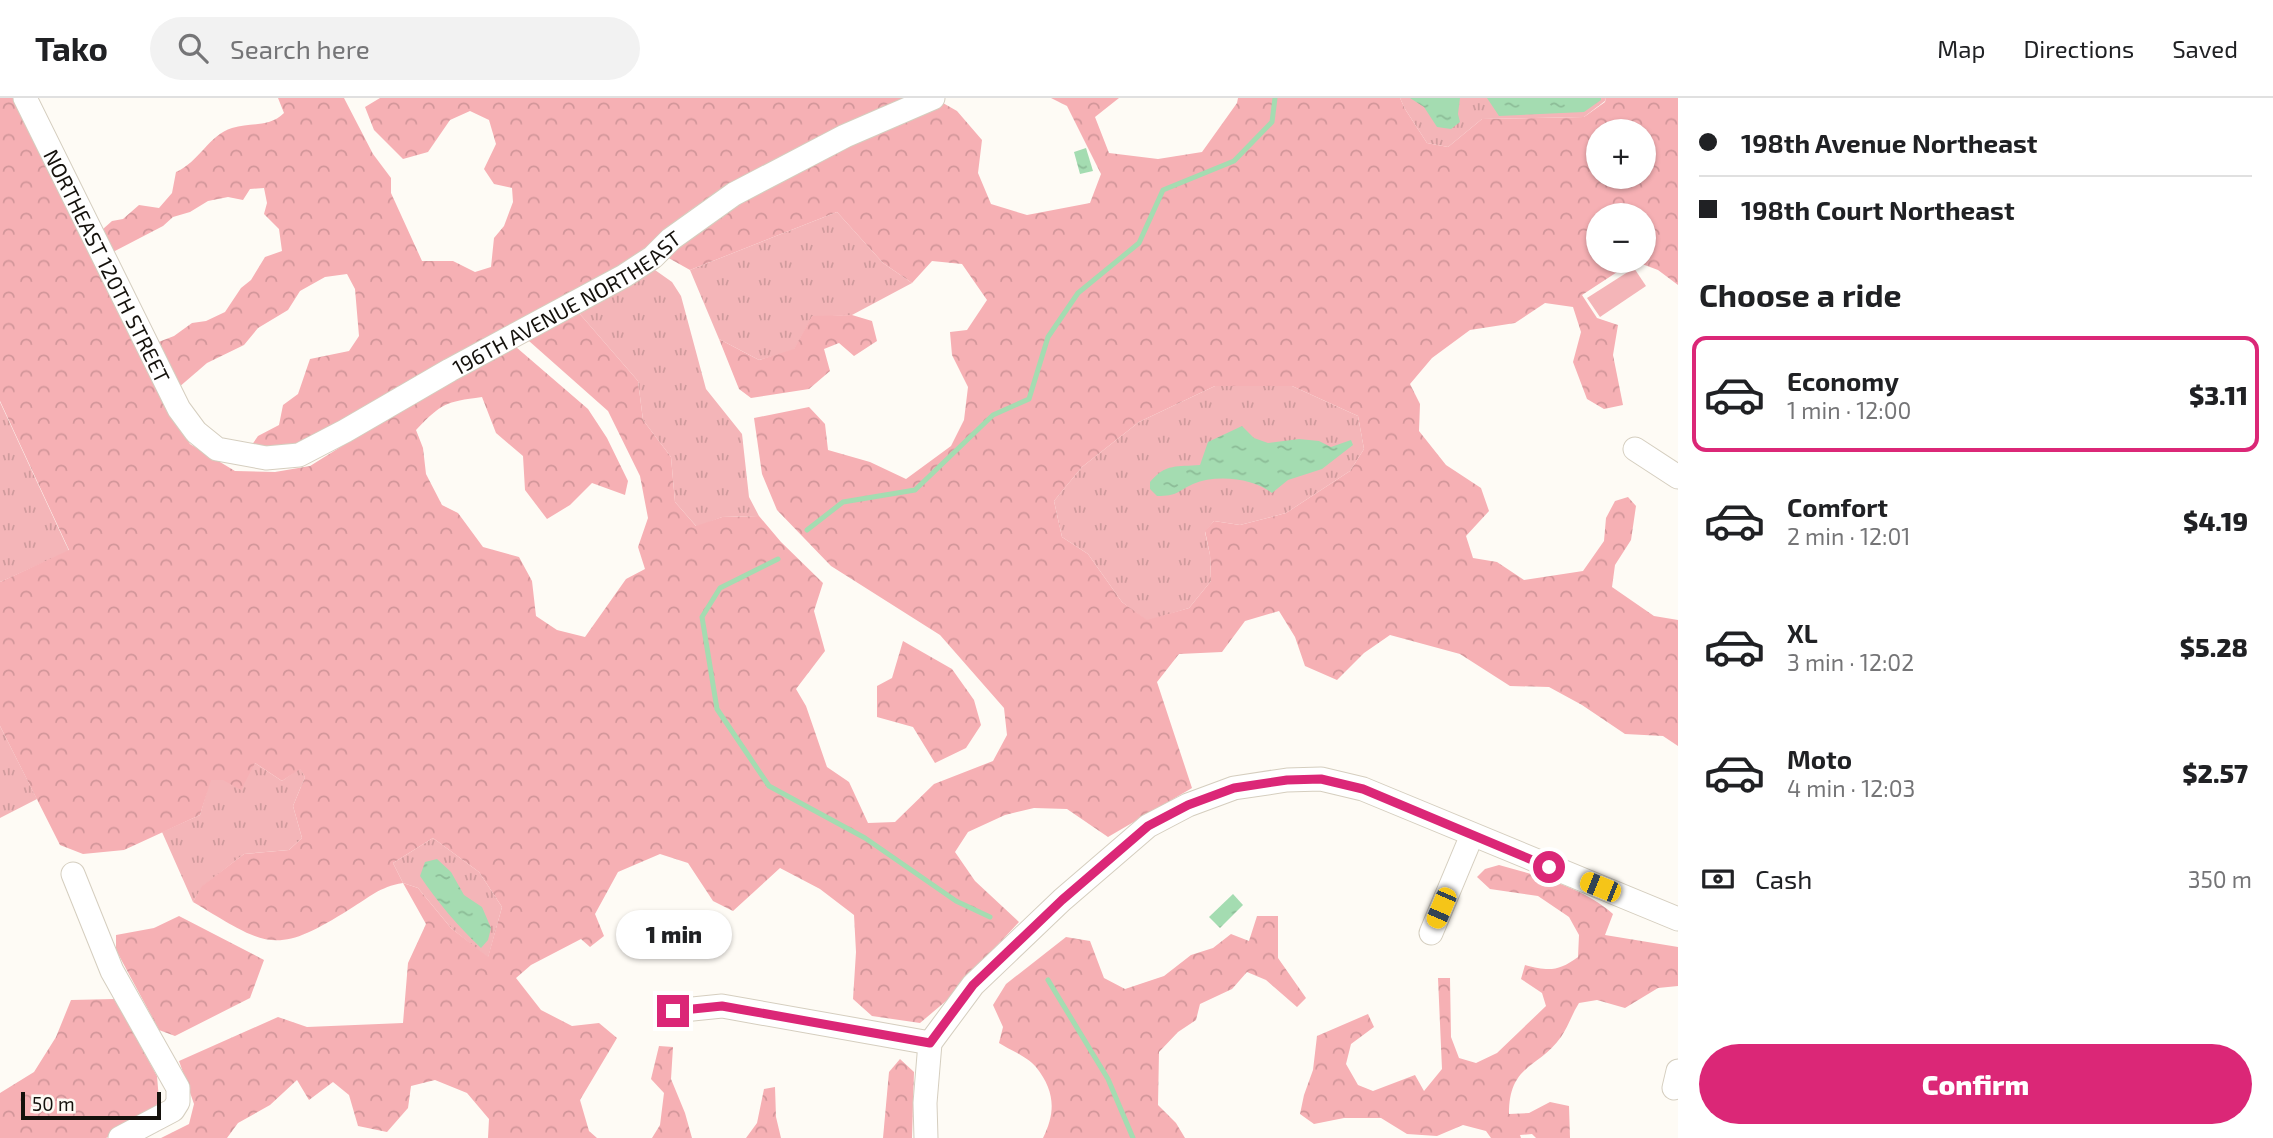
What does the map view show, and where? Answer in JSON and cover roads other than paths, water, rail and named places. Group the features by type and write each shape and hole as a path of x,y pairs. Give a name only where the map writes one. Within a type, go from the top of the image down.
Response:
{"street":[{"name":"NORTHEAST 120TH STREET","path":"25,98 179,409 195,432"},
{"name":"196TH AVENUE NORTHEAST","path":"195,432 217,449 265,458 299,455 624,276 734,194 845,136 933,98"},
{"path":"1635,449 1678,477"},
{"path":"926,1138 925,1104 930,1043 973,985 1062,900 1148,826 1188,805 1234,788 1287,780 1321,779 1363,789 1678,919"},
{"path":"1431,933 1472,835"},
{"path":"73,874 112,971 178,1088 178,1102 173,1110 120,1138"},
{"path":"673,1011 722,1006 930,1043"}],"water":[{"path":"1410,98 1460,98 1460,122 1451,129 1437,127 1424,107"},
{"path":"1487,98 1601,100 1584,112 1499,116"},
{"path":"1086,148 1093,171 1080,174 1074,152"},
{"path":"1242,426 1254,438 1268,443 1299,439 1319,441 1331,447 1351,440 1353,445 1322,469 1288,480 1272,493 1255,484 1223,478 1202,481 1169,495 1157,496 1150,489 1150,482 1167,469 1200,465 1208,442"},
{"path":"437,859 451,872 464,895 482,907 491,928 488,940 481,948 449,914 420,876 425,862"},
{"path":"1233,894 1243,905 1220,928 1209,917"}],"waterway":[{"path":"807,530 843,502 915,490 993,415 1029,399 1048,337 1078,293 1139,243 1163,190 1234,161 1272,122 1275,98"},
{"path":"778,559 720,588 702,617 717,709 769,786 865,838 956,901 990,917"},
{"path":"1048,980 1108,1079 1133,1138"}]}
